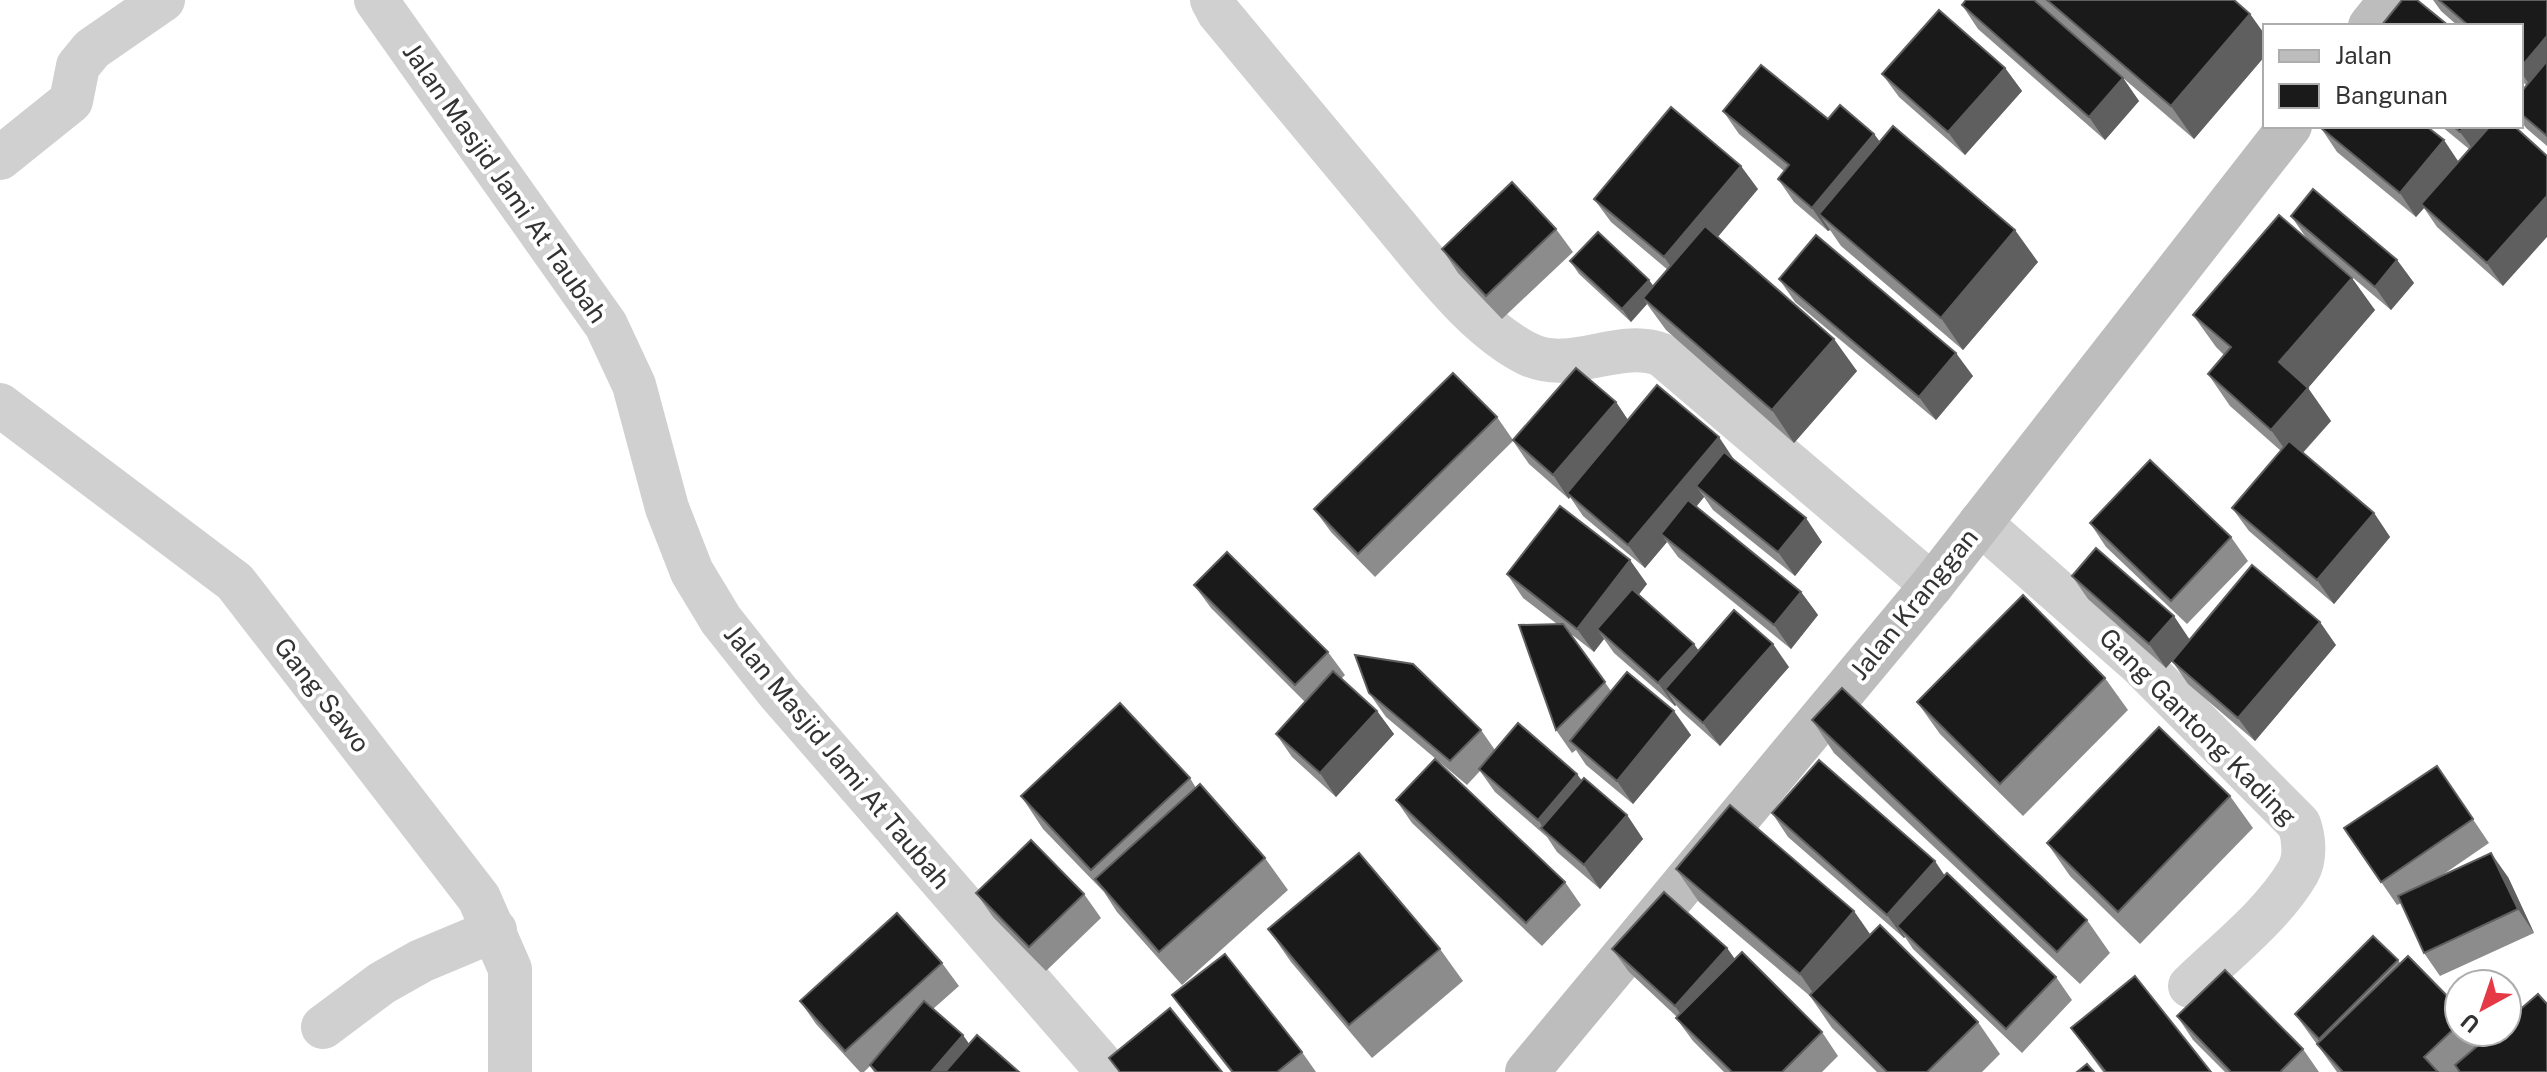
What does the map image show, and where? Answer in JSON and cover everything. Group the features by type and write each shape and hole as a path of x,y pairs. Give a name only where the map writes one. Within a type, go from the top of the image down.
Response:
{"main road":[{"path":"2372,24 2391,0"},
{"name":"Jalan Kranggan","path":"1527,1072 1932,585 2288,128"}],"street":[{"path":"0,158 71,101 78,66 92,49 163,0"},
{"name":"Jalan Masjid Jami At Taubah","path":"376,0 606,325 634,385 667,508 692,572 721,620 778,692 1108,1072"},
{"path":"1212,0 1219,13 1382,208 1489,327 1533,356 1587,357 1643,347 1662,355 1932,585"},
{"name":"Gang Sawo","path":"0,405 235,582 479,898 510,969 510,1072"},
{"name":"Gang Gantong Kading","path":"1980,523 2140,664 2299,824 2304,836 2299,871 2257,923 2190,986"},
{"path":"323,1027 382,983 421,961 495,930"}],"building":[{"path":"1966,0 2034,0 2123,78 2089,117 1962,5"},
{"path":"2047,0 2234,0 2250,14 2171,106"},
{"path":"2402,0 2417,0 2447,24 2383,24"},
{"path":"2439,0 2547,0 2547,36 2523,65 2523,24 2467,24"},
{"path":"1939,10 2005,68 1948,132 1882,74"},
{"path":"2547,61 2547,136 2523,116 2523,90"},
{"path":"1761,65 1828,119 1840,105 1874,134 1812,208 1778,179 1789,165 1723,111"},
{"path":"1671,107 1741,166 1664,257 1594,199"},
{"path":"1893,126 2015,230 1941,318 1819,214"},
{"path":"2321,128 2429,128 2444,140 2400,193"},
{"path":"2488,128 2516,128 2547,156 2547,196 2487,263 2421,204"},
{"path":"1512,182 1556,229 1486,296 1442,249"},
{"path":"2313,189 2397,260 2375,287 2291,216"},
{"path":"2279,215 2352,278 2279,362 2308,388 2271,430 2208,374 2231,347 2193,315"},
{"path":"1705,226 1834,339 1772,410 1643,298"},
{"path":"1598,232 1649,280 1622,309 1570,261"},
{"path":"1816,235 1956,353 1919,397 1779,279"},
{"path":"1576,368 1616,402 1553,475 1513,440"},
{"path":"1453,373 1497,417 1358,554 1314,509"},
{"path":"1657,385 1719,437 1628,545 1567,493"},
{"path":"2289,441 2374,513 2317,580 2232,508"},
{"path":"1724,452 1806,518 1778,552 1696,486"},
{"path":"2150,460 2231,537 2171,601 2090,523"},
{"path":"1688,500 1801,592 1774,625 1661,534"},
{"path":"1560,506 1630,560 1577,629 1507,574"},
{"path":"2096,548 2174,616 2149,644 2072,576"},
{"path":"1227,552 1328,652 1295,685 1194,585"},
{"path":"2252,565 2320,622 2238,718 2172,661"},
{"path":"1632,589 1694,644 1658,683 1597,629"},
{"path":"2023,595 2105,678 2000,784 1917,702"},
{"path":"1734,610 1773,644 1703,723 1665,689"},
{"path":"1563,624 1605,682 1556,730 1519,625"},
{"path":"1355,655 1413,664 1481,730 1450,761 1369,693"},
{"path":"1333,671 1377,711 1320,773 1276,734"},
{"path":"1627,672 1674,711 1617,781 1570,741"},
{"path":"1842,688 2087,920 2057,952 1812,720"},
{"path":"1120,703 1190,778 1091,870 1021,796"},
{"path":"1518,723 1577,774 1538,820 1479,769"},
{"path":"2159,727 2230,796 2118,912 2047,843"},
{"path":"1435,759 1565,882 1526,923 1396,800"},
{"path":"1819,760 1935,861 1887,915 1772,813"},
{"path":"2437,766 2473,819 2381,882 2344,828"},
{"path":"1584,778 1627,815 1584,865 1541,828"},
{"path":"1200,784 1265,858 1159,952 1095,879"},
{"path":"1730,805 1854,911 1800,974 1676,869"},
{"path":"1031,840 1084,894 1029,947 976,893"},
{"path":"1359,853 1440,949 1349,1025 1268,929"},
{"path":"2491,853 2518,909 2424,953 2398,896"},
{"path":"1947,873 2056,977 2006,1029 1897,926"},
{"path":"1664,892 1727,948 1675,1006 1612,949"},
{"path":"897,913 942,963 845,1051 800,1001"},
{"path":"1880,925 1978,1022 1927,1072 1887,1072 1810,995"},
{"path":"2373,936 2398,960 2319,1039 2295,1014"},
{"path":"1742,952 1822,1032 1782,1072 1732,1072 1676,1018"},
{"path":"1225,954 1302,1052 1277,1072 1233,1072 1172,995"},
{"path":"2408,956 2443,992 2443,1039 2424,1057 2438,1072 2343,1072 2317,1044"},
{"path":"2225,970 2303,1049 2280,1072 2231,1072 2177,1016"},
{"path":"2135,976 2211,1072 2106,1072 2071,1028"},
{"path":"2538,994 2547,1004 2547,1072 2460,1072 2455,1065 2475,1048 2523,1048 2523,1007"},
{"path":"924,1001 963,1035 931,1072 877,1072 870,1065"},
{"path":"1170,1008 1222,1072 1120,1072 1109,1058"},
{"path":"977,1035 1019,1072 945,1072"},
{"path":"2087,1064 2094,1072 2077,1072"}]}
